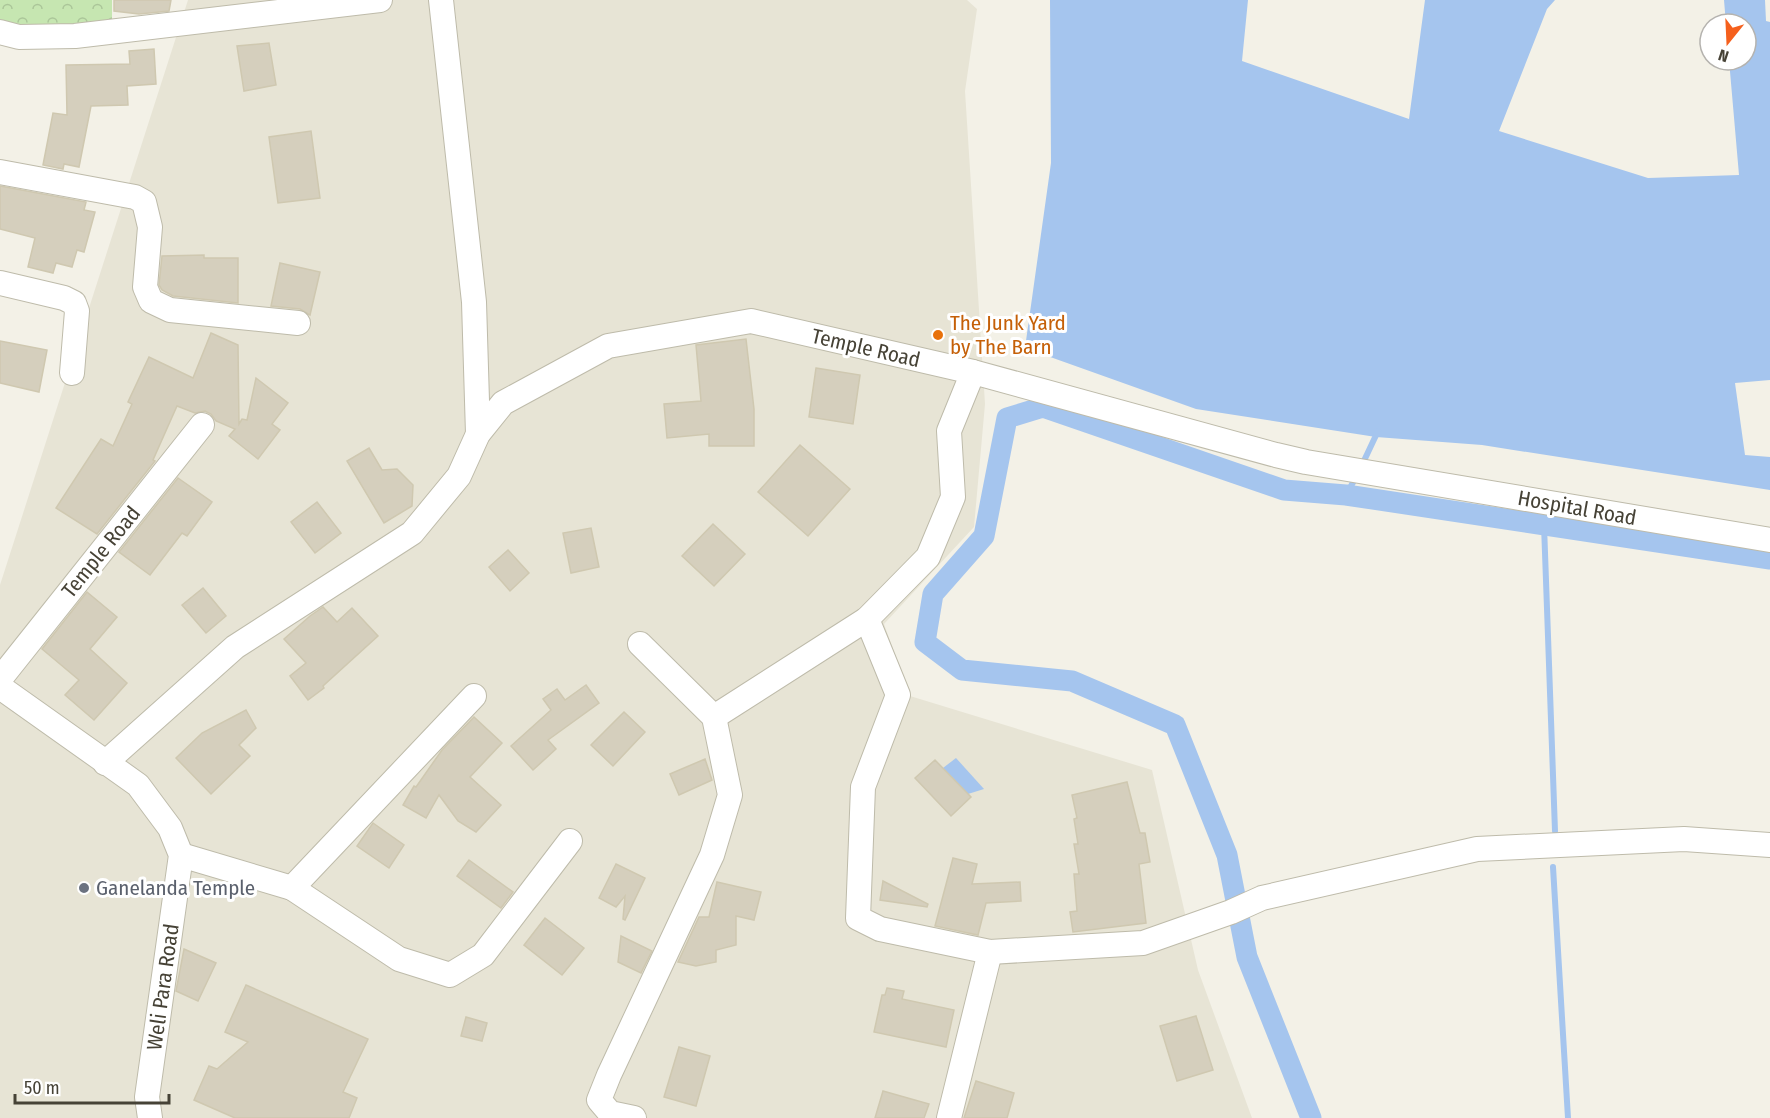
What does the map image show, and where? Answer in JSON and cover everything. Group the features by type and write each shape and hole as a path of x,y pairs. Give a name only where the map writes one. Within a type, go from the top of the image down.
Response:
{"street":[{"path":"0,32 19,37 75,36 380,0"},
{"path":"105,762 235,646 412,533 459,476 478,434 474,302 441,0"},
{"path":"0,172 135,197 144,202 150,227 144,287 151,301 170,310 298,323"},
{"path":"0,283 64,298 74,303 77,311 72,373"},
{"name":"Temple Road","path":"478,434 503,403 608,346 751,321 973,372 1306,462"},
{"path":"714,717 867,619 928,557 953,497 949,431 973,372"},
{"name":"Temple Road","path":"0,679 202,425"},
{"name":"Hospital Road","path":"1306,462 1770,540"},
{"path":"867,619 898,695 863,787 858,918 880,929 990,952 1143,943 1231,912 1262,898 1477,849 1684,840 1770,845"},
{"path":"634,1118 610,1113 599,1100 712,855 730,795 714,717 640,644"},
{"path":"0,687 138,786 170,828 181,855 292,888 399,959 450,975 483,955 570,841"},
{"path":"292,888 474,696"},
{"name":"Weli Para Road","path":"150,1118 147,1098 181,855"},
{"path":"949,1118 990,952"}],"shaded area":[{"path":"188,0 967,0 977,9 965,91 985,404 974,527 884,624 910,696 1152,770 1198,970 1252,1118 0,1118 0,585"}],"green space":[{"path":"0,0 112,0 112,35 0,40"}],"water":[{"path":"1050,0 1248,0 1242,61 1409,119 1425,0 1555,0 1547,9 1499,131 1648,178 1739,175 1730,72 1758,72 1758,12 1725,12 1724,0 1765,0 1766,21 1770,22 1770,380 1735,383 1745,455 1770,457 1770,490 1482,445 1376,437 1196,409 1025,348 1051,163"},
{"path":"956,758 984,789 968,794 943,768"}],"building":[{"path":"114,0 171,0 169,11 139,14 114,11"},
{"path":"269,43 276,85 244,91 237,46"},
{"path":"154,49 156,84 127,86 128,105 91,106 79,167 64,164 63,169 43,165 53,113 67,115 66,65 130,64 129,51"},
{"path":"311,131 320,198 278,203 269,137"},
{"path":"0,186 86,202 84,210 95,212 84,252 77,250 72,267 56,263 53,273 28,267 35,238 0,229"},
{"path":"204,255 204,258 238,258 238,303 173,296 162,290 159,285 162,256"},
{"path":"280,263 320,272 310,315 300,309 271,306"},
{"path":"211,333 238,345 239,424 242,419 247,420 256,378 288,403 272,424 280,430 258,459 229,436 235,429 216,421 211,414 205,411 195,413 177,406 153,460 155,461 97,534 56,508 101,439 113,446 132,404 128,402 149,357 193,378"},
{"path":"746,339 754,409 754,446 709,446 709,434 667,438 664,404 701,401 696,345"},
{"path":"0,341 47,350 39,392 0,383"},
{"path":"816,368 860,375 853,424 809,417"},
{"path":"800,445 850,489 808,536 758,492"},
{"path":"369,448 382,470 397,469 413,485 412,506 384,523 347,461"},
{"path":"178,478 212,502 187,536 182,533 150,575 119,552"},
{"path":"317,502 341,533 315,553 291,522"},
{"path":"713,524 745,554 714,586 682,556"},
{"path":"591,528 599,567 571,573 563,533"},
{"path":"508,550 529,573 510,591 489,567"},
{"path":"203,588 226,616 206,633 182,605"},
{"path":"87,592 117,617 90,649 127,683 94,720 65,695 79,680 42,649"},
{"path":"323,607 337,622 352,608 378,636 323,686 324,688 308,700 290,676 306,663 284,639"},
{"path":"586,685 599,703 548,740 556,749 533,770 511,746 551,710 543,699 557,689 565,700"},
{"path":"246,710 256,728 239,745 250,756 211,794 176,758 202,733"},
{"path":"624,712 645,732 613,766 591,745"},
{"path":"474,717 502,743 470,777 501,805 476,832 458,821 439,795 426,818 403,805 414,786 416,787 442,750"},
{"path":"705,759 712,780 679,795 670,774"},
{"path":"935,760 971,797 951,816 915,778"},
{"path":"1127,782 1140,833 1145,833 1150,862 1139,864 1146,923 1073,932 1070,912 1077,911 1074,874 1079,874 1074,844 1078,844 1074,819 1077,818 1072,795"},
{"path":"373,823 404,845 389,868 357,846"},
{"path":"953,858 977,864 972,884 1020,882 1021,901 986,903 978,935 935,926"},
{"path":"469,860 513,892 501,908 457,876"},
{"path":"616,864 645,878 625,920 623,919 625,896 616,907 599,898"},
{"path":"883,881 928,904 927,907 880,900"},
{"path":"717,882 761,892 754,920 736,916 736,945 716,950 716,962 696,966 678,962 699,917 709,917"},
{"path":"545,918 584,948 562,975 524,945"},
{"path":"621,936 652,951 641,973 618,962"},
{"path":"184,949 216,963 198,1001 176,991"},
{"path":"246,985 368,1039 343,1092 357,1098 349,1118 235,1118 194,1100 209,1066 217,1069 248,1042 225,1032"},
{"path":"887,988 904,991 902,999 954,1010 946,1047 874,1032 882,995 885,995"},
{"path":"1196,1016 1213,1070 1177,1081 1160,1026"},
{"path":"466,1017 487,1023 482,1041 461,1036"},
{"path":"679,1047 710,1056 696,1106 664,1097"},
{"path":"976,1081 1014,1093 1007,1118 964,1118"},
{"path":"883,1091 929,1104 924,1118 875,1118"}],"waterway":[{"path":"1311,1118 1247,957 1227,855 1175,725 1072,681 962,670 925,642 933,594 984,536 1007,418 1043,407 1284,490 1346,495 1770,559"},
{"path":"1362,465 1378,431"},
{"path":"1346,495 1356,477"},
{"path":"1544,525 1555,831"},
{"path":"1553,867 1568,1118"}],"place":[{"name":"The Junk Yard by The Barn","path":"938,335"},
{"name":"Ganelanda Temple","path":"84,888"}]}
